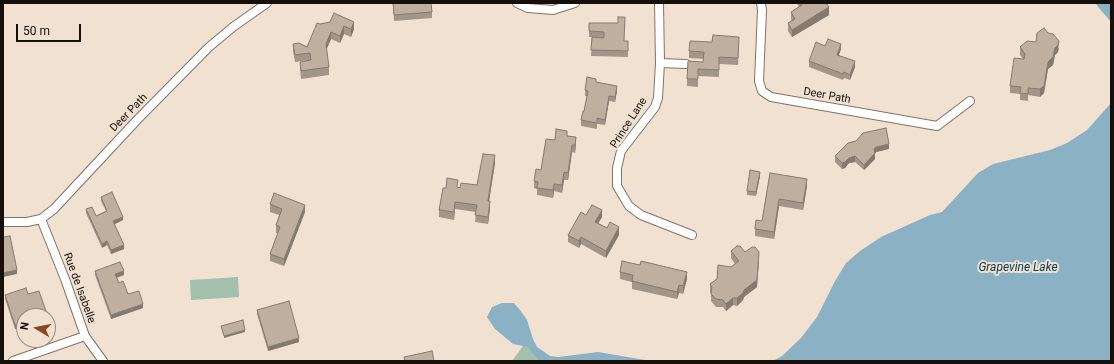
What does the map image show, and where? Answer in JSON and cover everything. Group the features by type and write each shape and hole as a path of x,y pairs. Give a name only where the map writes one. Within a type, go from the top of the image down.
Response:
{"street":[{"name":"Deer Path","path":"41,219 54,209 209,47 233,26 267,3"},
{"path":"517,3 528,8 553,10 575,3"},
{"name":"Prince Lane","path":"659,3 660,63 658,98 655,108 621,152 617,168 618,187 629,206 641,216 692,235"},
{"name":"Deer Path","path":"761,3 759,81 762,91 771,97 937,126 970,101"},
{"path":"660,63 686,64"},
{"path":"3,222 27,222 41,219"},
{"name":"Rue de Isabelle","path":"41,219 65,279 85,336 103,361"},
{"path":"13,361 85,336"}],"green space":[{"path":"238,277 239,297 191,300 190,280"},
{"path":"523,346 528,346 538,361 512,361"}],"water":[{"path":"1095,3 1111,3 1111,22 1099,8"},
{"name":"Grapevine Lake","path":"1111,103 1111,361 773,361 782,356 801,338 817,317 846,263 860,251 881,237 930,215 942,212 978,173 993,164 1050,150 1067,143 1087,130"},
{"path":"502,303 514,303 527,320 537,347 550,356 558,357 598,352 651,361 538,361 528,347 513,344 495,329 487,317 492,307"}],"building":[{"path":"393,3 431,3 432,12 394,15"},
{"path":"801,3 826,3 829,7 792,30 788,23 795,19 791,12 802,5"},
{"path":"334,13 354,22 351,29 344,26 340,36 331,32 326,44 329,67 301,71 300,62 311,60 310,53 295,55 293,44 299,43 307,47 317,23 320,24 330,22"},
{"path":"618,17 625,17 624,41 628,41 628,51 591,50 592,37 604,38 604,32 589,31 589,23 618,23"},
{"path":"1044,28 1048,33 1053,34 1059,41 1055,48 1053,57 1048,62 1044,86 1040,89 1028,88 1028,94 1020,93 1021,87 1010,86 1014,58 1024,59 1025,54 1020,47 1027,41 1036,42 1037,33"},
{"path":"713,35 739,37 738,58 719,57 719,70 698,69 698,79 687,79 688,61 703,62 704,52 689,51 690,41 712,42"},
{"path":"828,39 841,44 837,55 855,61 850,75 844,72 843,74 809,61 816,42 825,46"},
{"path":"587,77 596,79 596,82 617,86 615,97 609,96 605,120 597,118 597,123 581,120 588,91 585,90"},
{"path":"886,128 889,144 876,147 874,149 875,153 864,165 855,156 842,163 835,156 848,143 856,141 863,133"},
{"path":"556,129 567,131 567,136 576,137 575,145 572,145 568,173 564,172 562,185 554,184 553,190 537,188 538,182 534,181 536,169 541,170 546,139 555,140"},
{"path":"483,154 495,155 488,201 490,201 488,217 475,215 477,205 455,202 454,212 439,210 443,188 446,188 447,178 458,180 457,187 460,188 461,183 477,185"},
{"path":"750,170 760,172 756,192 747,191"},
{"path":"770,173 807,179 803,203 779,199 774,232 755,229 756,220 762,221"},
{"path":"112,192 123,217 113,221 124,245 111,250 107,241 102,244 86,209 92,207 96,216 107,211 101,197"},
{"path":"274,193 305,205 284,259 270,254 280,227 276,225 282,209 270,204"},
{"path":"592,205 602,210 595,222 607,228 610,222 619,227 606,251 581,237 579,241 568,235 581,212 586,215"},
{"path":"10,236 17,270 3,273 3,237"},
{"path":"737,246 740,246 745,252 752,247 755,247 759,252 757,280 744,290 743,293 737,298 733,298 726,304 723,300 716,299 711,294 712,287 710,284 717,279 718,265 731,267 739,261 731,251"},
{"path":"622,261 640,265 641,261 687,272 683,286 679,285 677,292 632,281 633,275 620,272"},
{"path":"120,262 124,271 115,274 119,283 123,281 128,294 139,291 143,304 111,315 95,271"},
{"path":"26,288 28,294 39,291 45,308 16,308 15,325 5,295"},
{"path":"289,301 299,338 268,347 257,310"},
{"path":"243,320 245,330 224,336 221,326"},
{"path":"432,351 434,361 405,361 404,357"}]}
